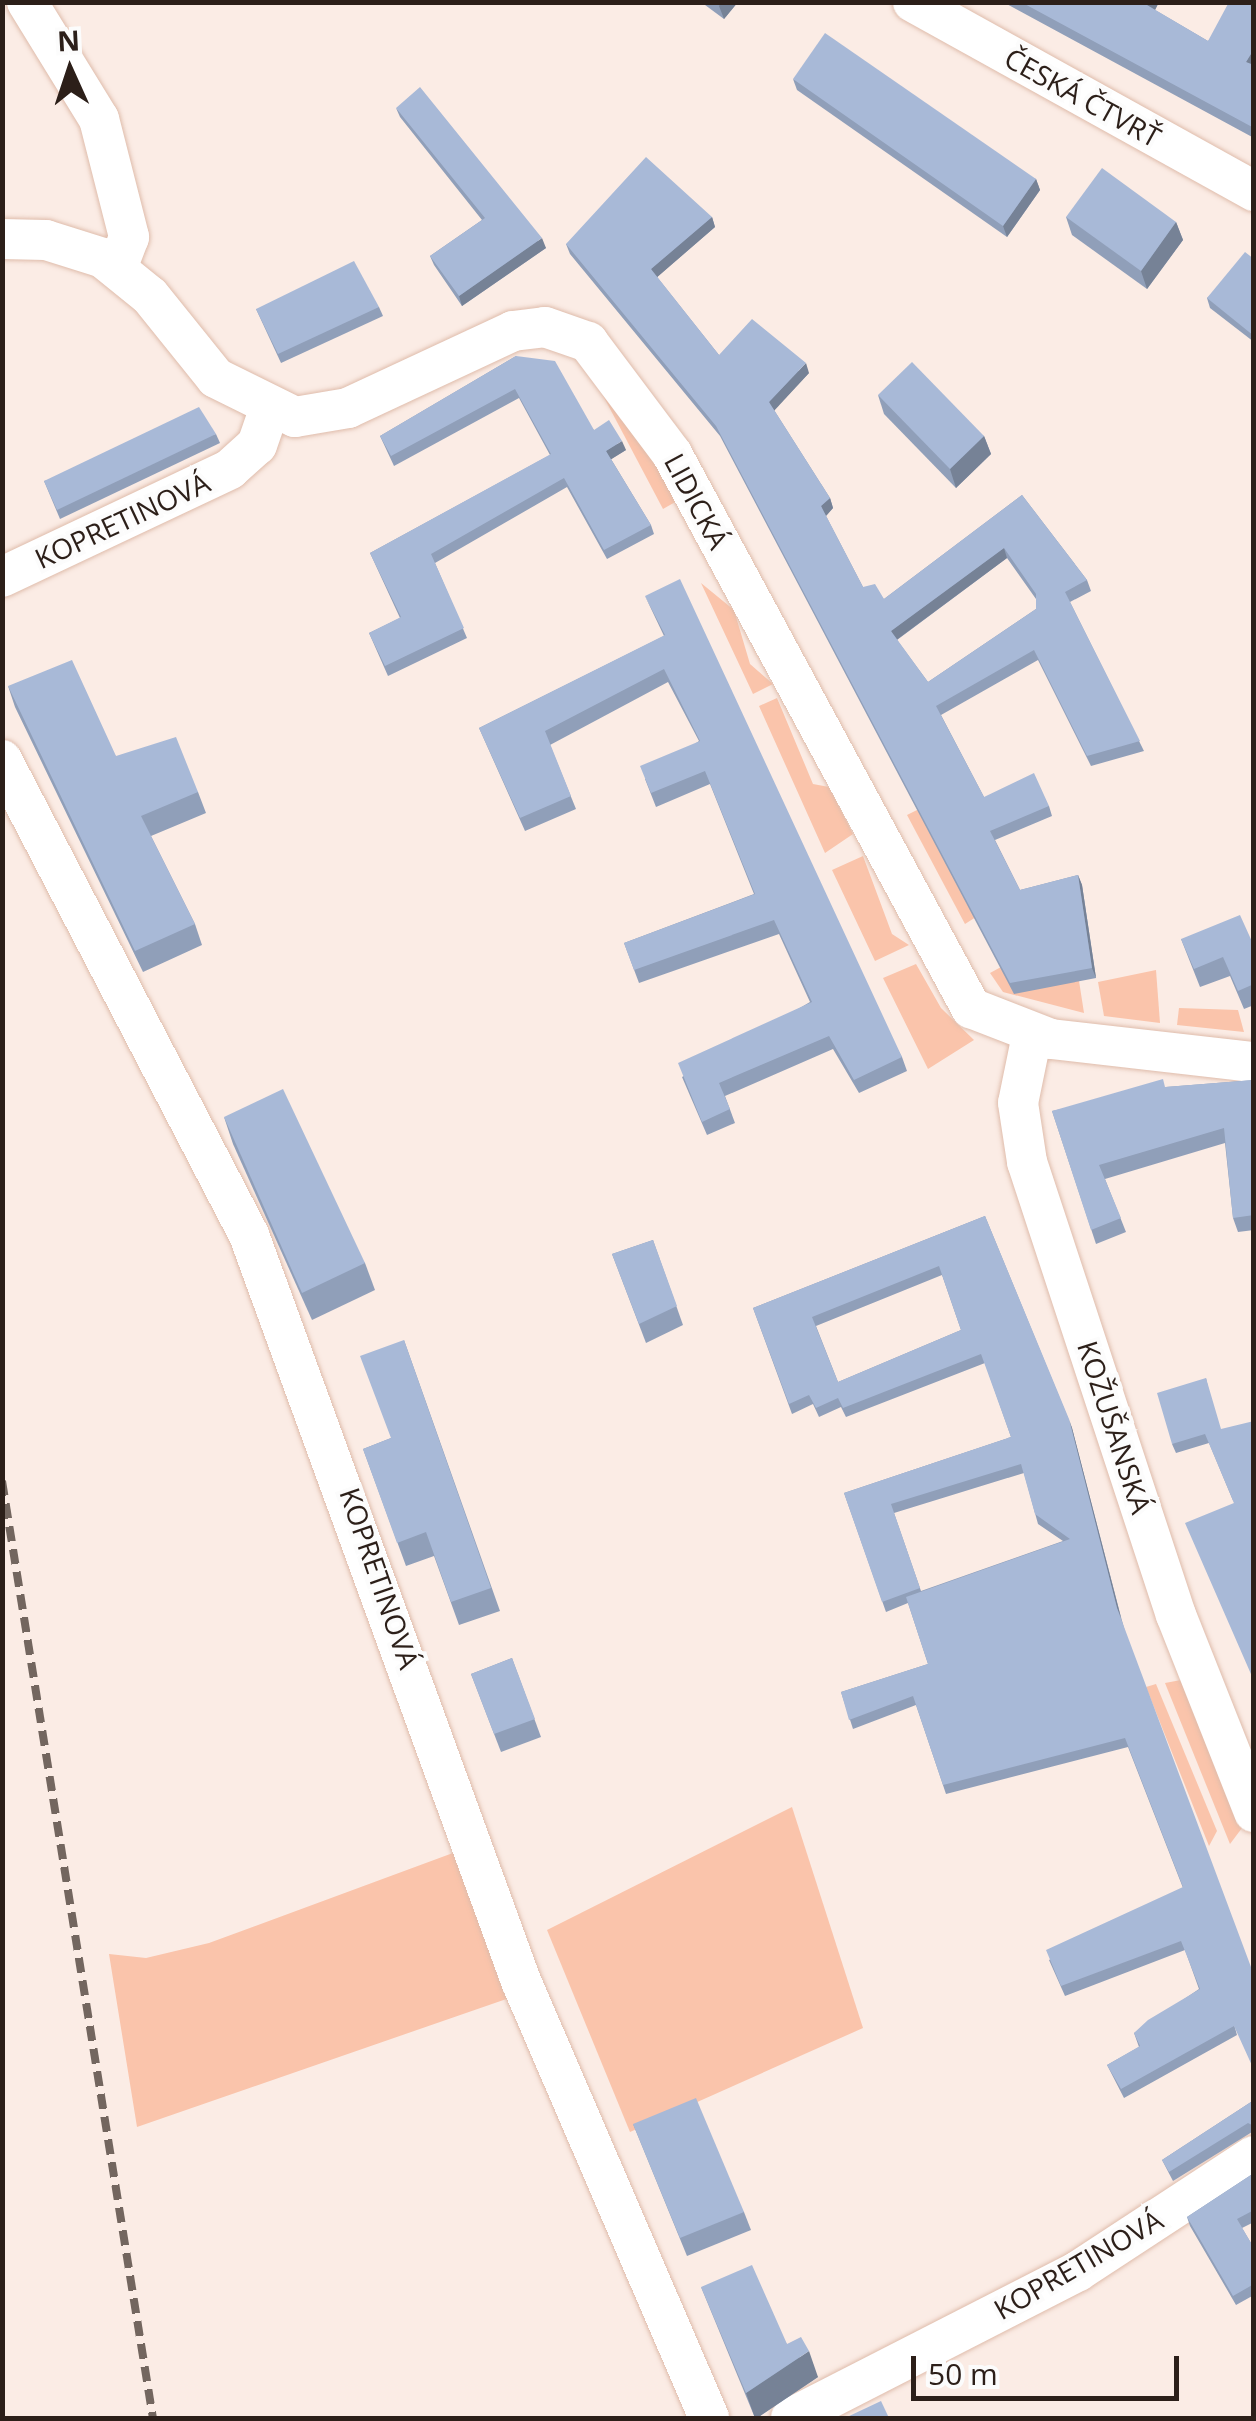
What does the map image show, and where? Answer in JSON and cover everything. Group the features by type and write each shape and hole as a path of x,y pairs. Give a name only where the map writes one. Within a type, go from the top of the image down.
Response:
{"street":[{"path":"28,2 99,119 130,237 117,268"},
{"name":"ČESKÁ ČTVRŤ","path":"912,2 1254,192"},
{"path":"2,239 70,245 117,268 210,372 269,410"},
{"name":"LIDICKÁ","path":"269,410 340,410 527,328 557,329 593,346 672,454 954,986 976,1012 1032,1035 1254,1062"},
{"name":"KOPRETINOVÁ","path":"2,577 230,469 257,445 269,410"},
{"name":"KOPRETINOVÁ","path":"2,760 249,1234 522,1981 709,2418"},
{"name":"KOŽUŠANSKÁ","path":"1032,1035 1018,1103 1028,1162 1176,1616 1254,1812"},
{"name":"KOPRETINOVÁ","path":"791,2418 1078,2270 1254,2156"}],"shaded area":[{"path":"598,386 648,450 677,501 663,509"},
{"path":"701,583 734,610 750,664 773,684 753,694"},
{"path":"777,698 813,784 829,787 853,834 825,853 759,706"},
{"path":"921,808 976,917 965,924 907,815"},
{"path":"863,856 892,934 909,945 875,961 832,870"},
{"path":"916,964 941,1008 974,1040 928,1069 883,978"},
{"path":"1001,967 1079,981 1084,1013 1003,992 990,973"},
{"path":"1156,970 1160,1023 1104,1016 1098,982"},
{"path":"1179,1008 1238,1010 1244,1032 1177,1025"},
{"path":"1181,1680 1242,1828 1230,1844 1165,1683"},
{"path":"1156,1684 1217,1831 1209,1846 1146,1687"},
{"path":"792,1807 863,2028 630,2132 547,1930"},
{"path":"461,1850 518,1995 137,2127 109,1954 146,1958 209,1943"}],"building":[{"path":"1021,2 1148,2 1147,5 1208,41 1229,2 1254,2 1254,49 1246,62 1254,65 1254,128"},
{"path":"825,33 1036,179 1003,226 793,79"},
{"path":"420,87 542,238 459,296 430,256 485,218 396,108"},
{"path":"646,157 712,217 651,269 719,355 752,319 806,363 769,402 830,498 821,506 863,587 875,584 884,599 1022,495 1087,580 1065,592 1140,741 1087,756 1034,650 936,706 984,797 1034,773 1049,806 990,831 1020,890 1078,875 1092,968 1010,983 716,426 566,244","holes":["1004,548 1036,594 1036,609 928,682 891,631"]},
{"path":"1102,168 1176,222 1141,271 1066,217"},
{"path":"1245,252 1254,259 1254,336 1207,298"},
{"path":"354,261 379,307 278,354 256,309"},
{"path":"516,356 555,361 594,430 609,420 622,441 606,451 651,525 604,550 564,478 431,554 464,628 385,666 369,633 401,617 370,553 551,454 515,389 391,456 380,436"},
{"path":"912,362 984,436 950,469 878,395"},
{"path":"199,407 216,434 57,510 44,481"},
{"path":"680,579 902,1057 854,1080 829,1036 719,1083 730,1109 702,1122 678,1063 812,1002 774,920 634,970 624,943 755,894 705,771 651,793 640,766 700,741 664,669 545,731 571,796 520,818 479,728 665,635 645,596"},
{"path":"72,660 116,756 176,737 198,792 141,816 195,924 135,951 8,686"},
{"path":"1240,915 1254,946 1254,984 1238,991 1223,957 1194,969 1181,939"},
{"path":"1163,1079 1165,1087 1254,1080 1254,1215 1233,1218 1224,1128 1099,1165 1121,1218 1091,1230 1052,1111"},
{"path":"283,1089 365,1263 302,1293 224,1117"},
{"path":"985,1216 1069,1419 1117,1608 1254,1975 1254,2070 1234,2026 1121,2089 1107,2065 1140,2046 1134,2033 1148,2020 1200,1989 1181,1941 1061,1986 1046,1950 1183,1887 1125,1738 943,1785 913,1696 849,1720 841,1692 928,1664 906,1597 1070,1539 1035,1514 1021,1464 891,1504 920,1588 882,1602 844,1493 1011,1437 981,1354 843,1408 838,1398 816,1408 809,1395 789,1404 753,1308","holes":["939,1266 961,1330 838,1382 812,1317"]},
{"path":"653,1240 677,1306 639,1324 612,1254"},
{"path":"404,1340 491,1588 451,1602 426,1532 397,1543 363,1449 391,1438 360,1356"},
{"path":"1206,1378 1221,1429 1254,1421 1254,1681 1185,1523 1234,1503 1205,1434 1172,1444 1157,1393"},
{"path":"512,1658 535,1719 494,1734 471,1674"},
{"path":"696,2098 744,2212 680,2238 633,2124"},
{"path":"1254,2100 1254,2126 1248,2123 1169,2172 1162,2160"},
{"path":"1254,2173 1254,2210 1237,2219 1254,2248 1254,2284 1233,2296 1187,2217"},
{"path":"752,2265 787,2344 801,2337 809,2351 746,2393 701,2287"},
{"path":"881,2401 889,2418 847,2417"}],"railway":[{"path":"2,1481 153,2418"}]}
